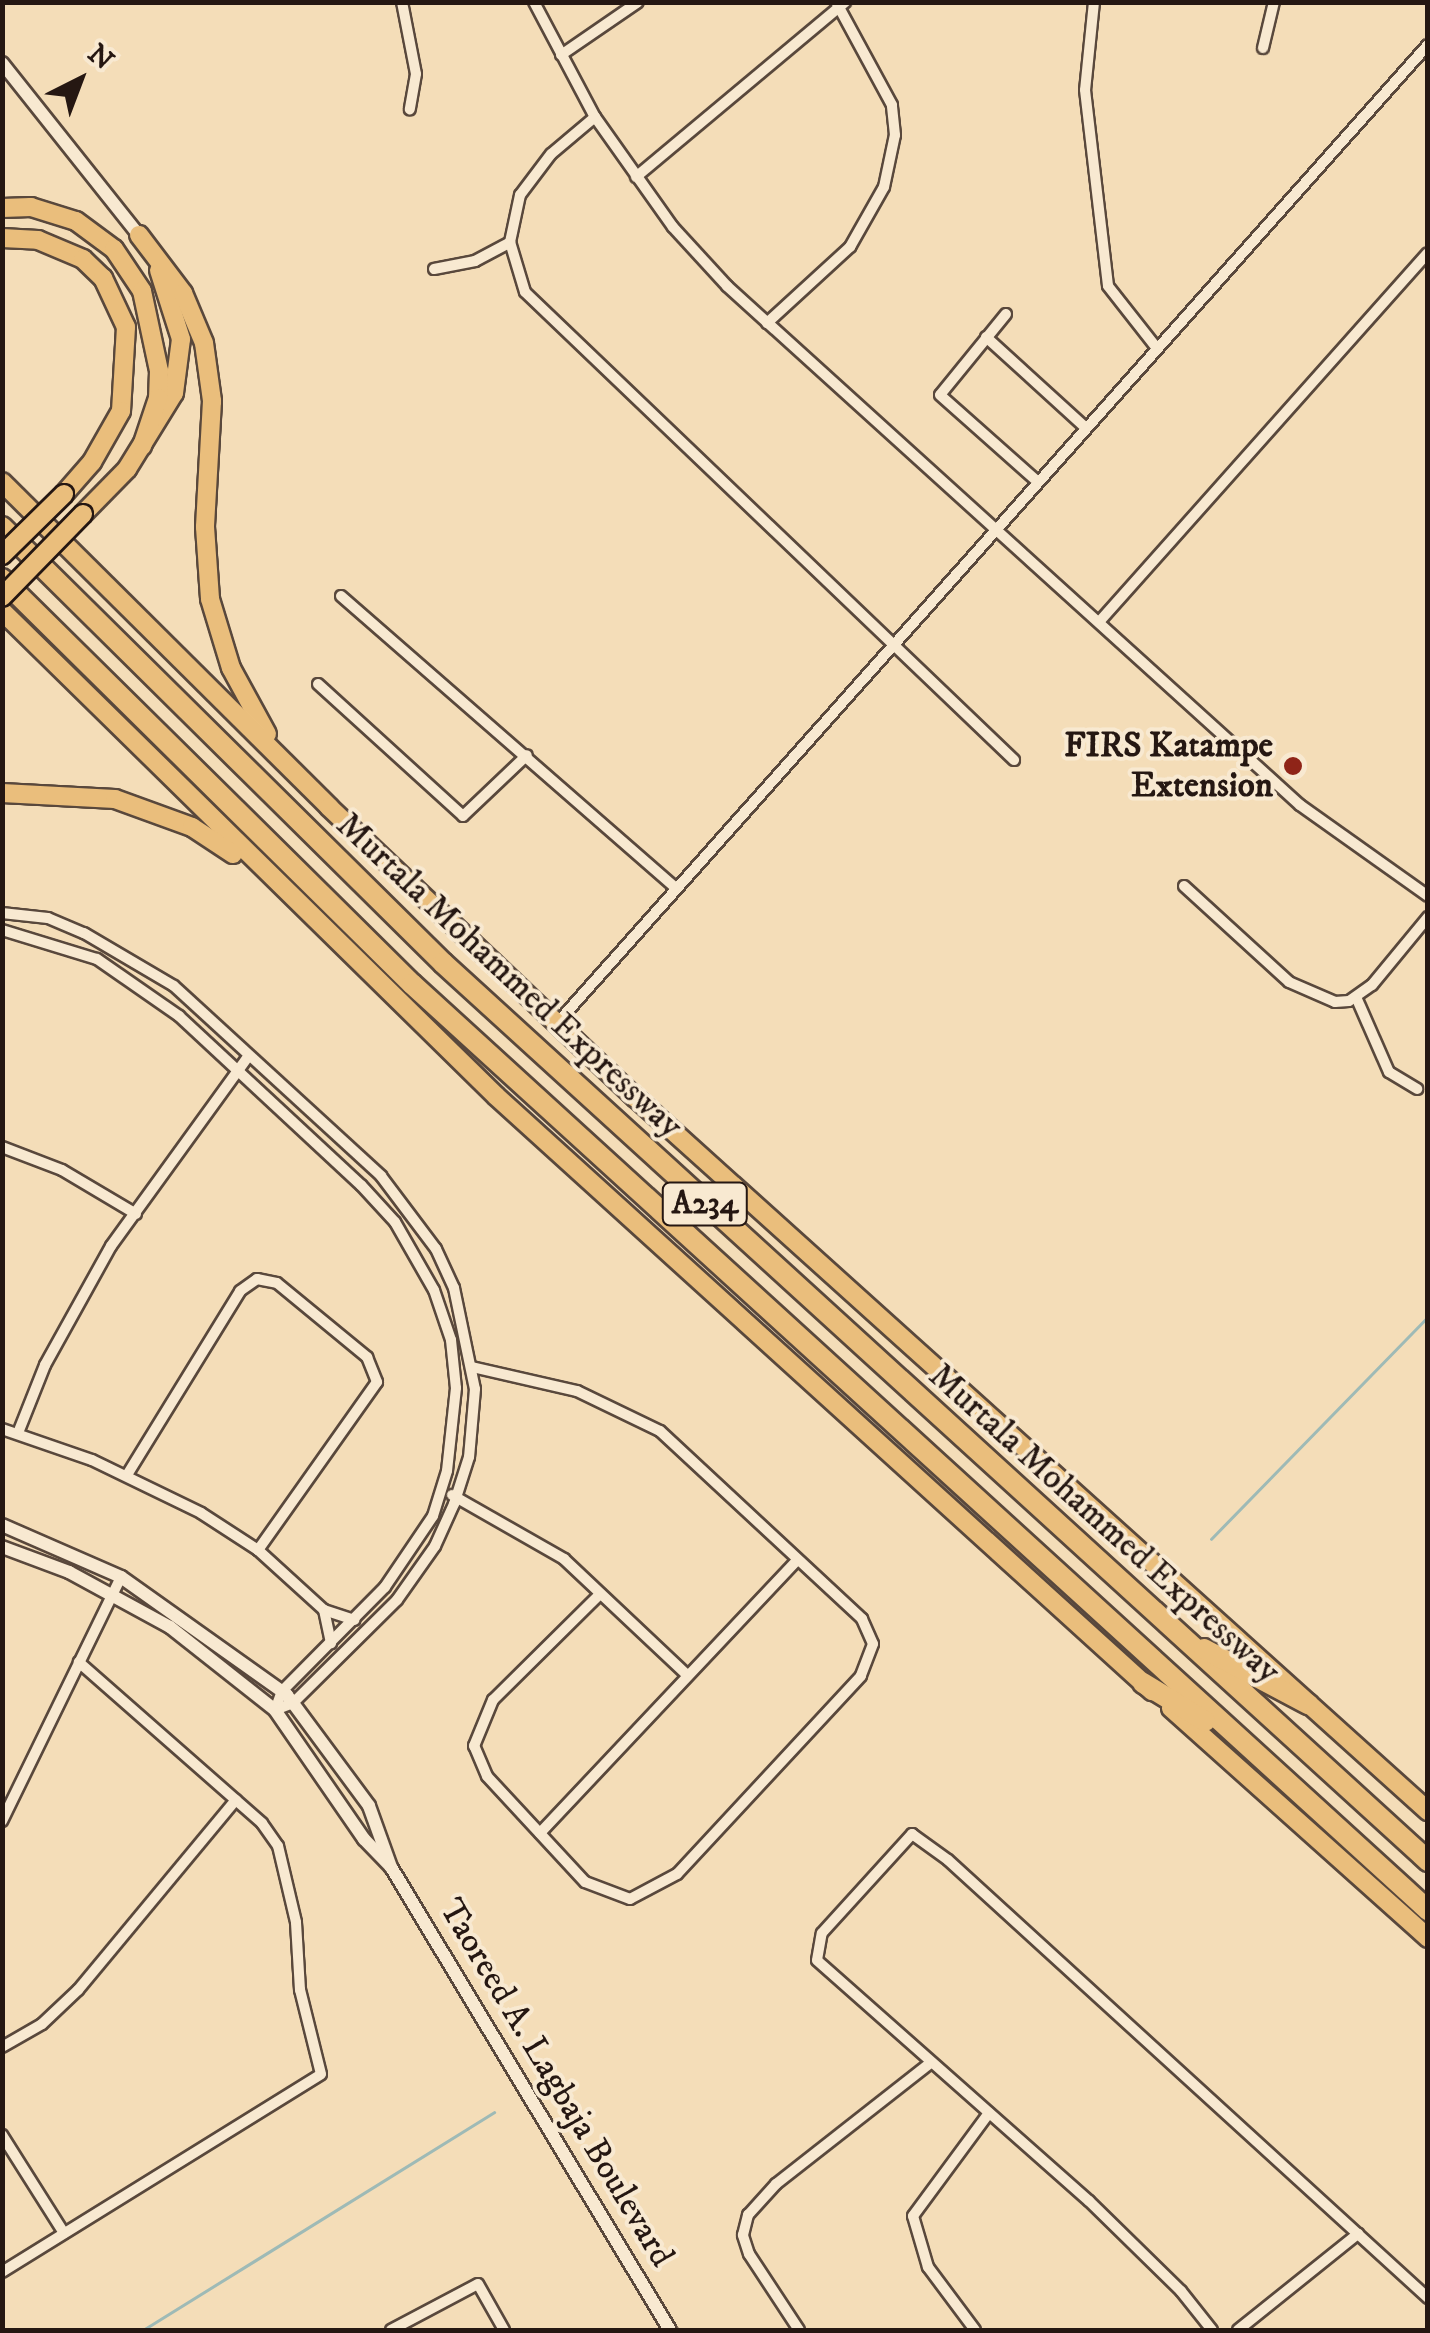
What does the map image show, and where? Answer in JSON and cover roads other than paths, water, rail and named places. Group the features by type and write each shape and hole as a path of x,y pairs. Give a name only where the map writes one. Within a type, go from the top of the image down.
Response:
{"highway":[{"name":"Murtala Mohammed Expressway","path":"2,527 443,963 1428,1861"},
{"name":"Murtala Mohammed Expressway","path":"2,580 412,984 1428,1910"},
{"path":"1177,1634 1308,1704"},
{"path":"1143,1683 1253,1752"}],"main road":[{"path":"2,208 56,212 86,227 114,249 142,291 159,370 142,446"},
{"path":"2,597 84,514 142,446 174,393 181,340 168,288 139,235"},
{"path":"139,235 183,293 210,370 205,562 218,630 258,719 329,806"},
{"path":"2,238 38,240 83,259 103,278 126,327 121,411 92,462 2,554"},
{"name":"Murtala Mohammed Expressway","path":"2,482 329,806 558,1022 1428,1812"},
{"path":"2,611 336,944"},
{"path":"2,792 115,799 192,827 254,871 1428,1938"}],"street":[{"path":"402,2 416,74 410,108"},
{"path":"534,2 595,118 700,258 991,529 1300,804 1428,896"},
{"path":"561,56 638,2"},
{"path":"1094,2 1086,90 1108,286 1156,347"},
{"path":"1263,48 1274,2"},
{"path":"636,177 840,4 892,105 895,136 884,187 850,247 766,323"},
{"path":"558,1022 889,642 1428,45"},
{"path":"2,63 139,235"},
{"path":"595,118 528,180 510,242 516,274 536,307 1014,760"},
{"path":"434,269 474,261 510,242"},
{"path":"1099,622 1428,252"},
{"path":"1006,314 940,395 1036,480"},
{"path":"986,337 1085,426"},
{"path":"341,596 528,754 674,888"},
{"path":"318,684 463,816 528,754"},
{"path":"1184,886 1305,994 1336,1002 1356,997 1428,917"},
{"path":"2,913 48,918 125,951 174,986 381,1176 410,1213 454,1288 475,1387 469,1457 456,1496 416,1577 294,1702 275,1710"},
{"path":"2,930 52,942 125,974 362,1185 420,1260 450,1340 456,1388 441,1492 414,1550 354,1620 282,1691 275,1710"},
{"path":"1356,997 1389,1072 1418,1089"},
{"path":"18,1433 75,1306 248,1057"},
{"path":"2,1147 62,1170 136,1214"},
{"path":"127,1475 240,1291 257,1279 277,1283 367,1358 378,1382 258,1550"},
{"path":"472,1367 492,1377 578,1390 660,1431 796,1561 862,1618 872,1658 690,1860 653,1888 630,1898 614,1897 585,1882 486,1776 474,1746 477,1726 492,1700 600,1594"},
{"path":"475,1387 492,1377"},
{"path":"2,1430 127,1475 258,1550 324,1610 354,1620"},
{"path":"441,1492 527,1533 687,1675"},
{"name":"Taoreed A. Lagbaja Boulevard","path":"2,1525 121,1577 294,1702 369,1806 392,1867 670,2330"},
{"name":"Taoreed A. Lagbaja Boulevard","path":"2,1547 113,1594 224,1665 275,1710 364,1839 392,1867"},
{"path":"540,1833 796,1561"},
{"path":"2,1820 121,1577"},
{"path":"324,1610 331,1643"},
{"path":"2,2272 321,2074 278,1846 236,1800 79,1662"},
{"path":"2,2047 42,2024 78,1990 236,1800"},
{"path":"1212,2330 1168,2278 989,2114 928,2064 818,1960 816,1947 912,1834 948,1860 1428,2298"},
{"path":"799,2330 749,2254 743,2234 748,2216 776,2184 928,2064"},
{"path":"975,2330 928,2266 913,2216 989,2114"},
{"path":"2,2135 64,2233"},
{"path":"1238,2330 1358,2234"},
{"path":"391,2330 478,2284 504,2330"},
{"name":"Taoreed A. Lagbaja Boulevard","path":"656,2307 670,2330"}],"waterway":[{"path":"1211,1539 1428,1317"},
{"path":"143,2330 494,2112"}],"place":[{"name":"FIRS Katampe Extension","path":"1293,766"}]}
